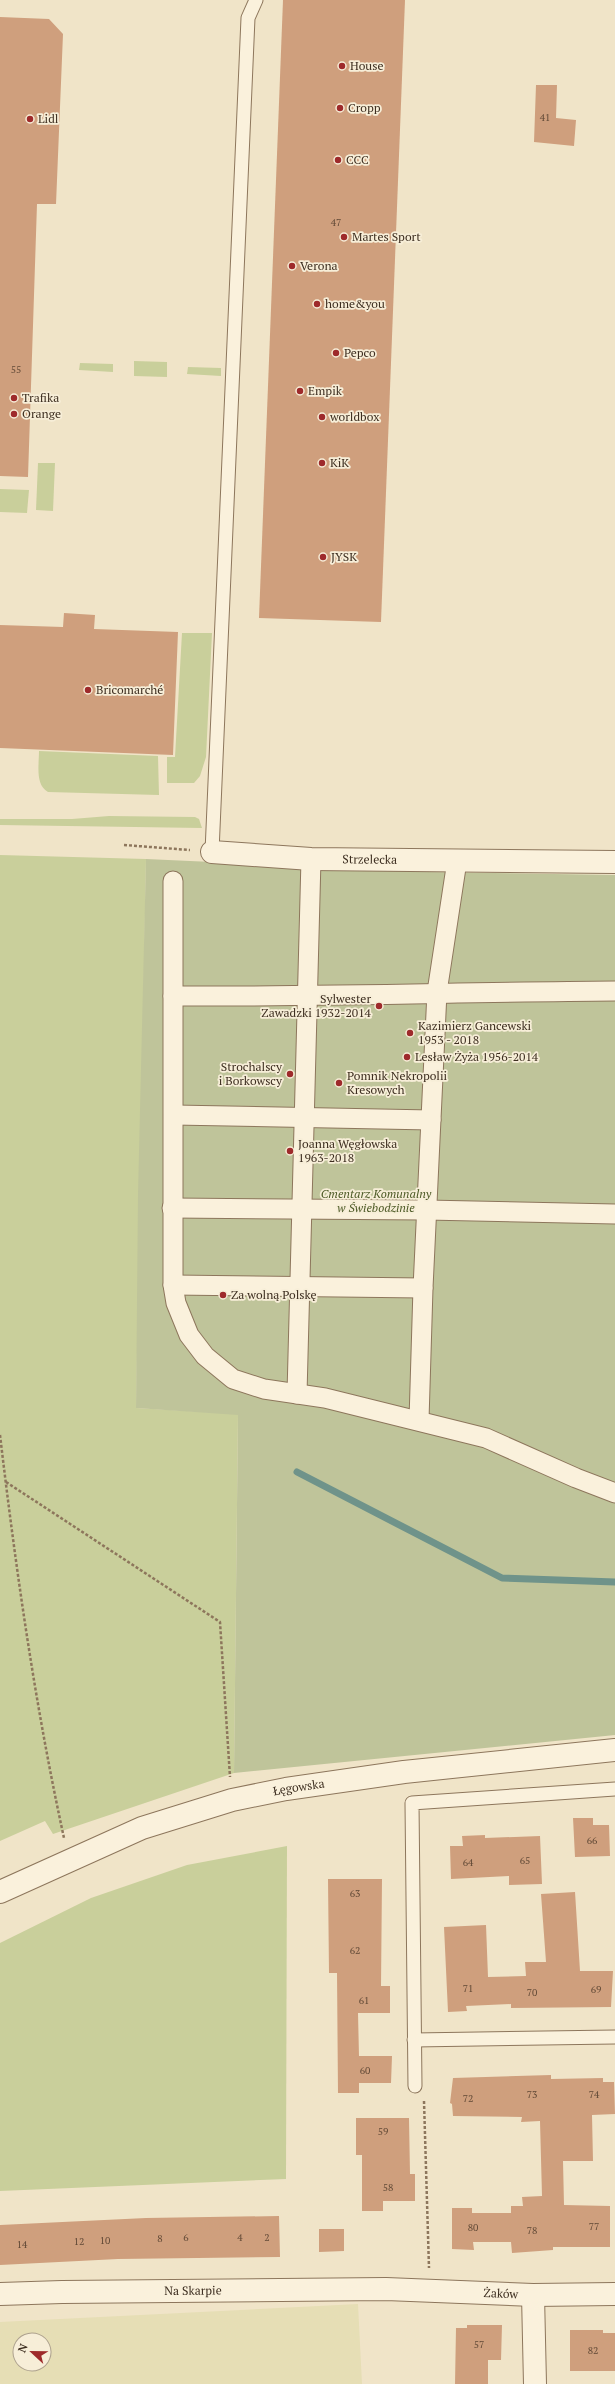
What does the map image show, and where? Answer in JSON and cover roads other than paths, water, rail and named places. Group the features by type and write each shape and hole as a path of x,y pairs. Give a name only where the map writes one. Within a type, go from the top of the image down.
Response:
{"street":[{"name":"Strzelecka","path":"212,852 311,859 615,862"},
{"path":"297,1394 302,1287 306,997 311,859"},
{"path":"419,1420 426,1210 437,992 457,860"},
{"path":"173,881 173,1285 176,1303 189,1335 196,1346 222,1372 246,1384 325,1398 419,1420 486,1438 576,1478 615,1493"},
{"path":"173,996 306,997 437,992 615,991"},
{"path":"174,1114 431,1120"},
{"path":"172,1208 426,1210 615,1214"},
{"path":"173,1285 423,1288"},
{"name":"Łęgowska","path":"0,1892 142,1828 232,1800 286,1789 404,1772 615,1750"},
{"name":"Żaków","path":"386,2289 533,2295 615,2294"},
{"name":"Na Skarpie","path":"0,2294 386,2289"},
{"path":"533,2295 535,2384"}],"lane":[{"path":"212,852 248,18 256,0"},
{"path":"415,2086 412,1803 615,1789"},
{"path":"414,2040 615,2037"}],"waterway":[{"path":"297,1472 502,1578 615,1582"}],"place":[{"name":"House","path":"342,66"},
{"name":"Cropp","path":"340,108"},
{"name":"Lidl","path":"30,119"},
{"name":"CCC","path":"338,160"},
{"name":"Martes Sport","path":"344,237"},
{"name":"Verona","path":"292,266"},
{"name":"home&you","path":"317,304"},
{"name":"Pepco","path":"336,353"},
{"name":"Empik","path":"300,391"},
{"name":"Trafika","path":"14,398"},
{"name":"Orange","path":"14,414"},
{"name":"worldbox","path":"322,417"},
{"name":"KiK","path":"322,463"},
{"name":"JYSK","path":"323,557"},
{"name":"Bricomarché","path":"88,690"},
{"name":"Sylwester Zawadzki 1932-2014","path":"379,1006"},
{"name":"Kazimierz Gancewski 1953 - 2018","path":"410,1033"},
{"name":"Lesław Żyża 1956-2014","path":"407,1057"},
{"name":"Strochalscy i Borkowscy","path":"290,1074"},
{"name":"Pomnik Nekropolii Kresowych","path":"339,1083"},
{"name":"Joanna Węgłowska 1963-2018","path":"290,1151"},
{"name":"Za wolną Polskę","path":"223,1295"}],"park label":[{"name":"Cmentarz Komunalny w Świebodzinie","path":"376,1201"}]}
